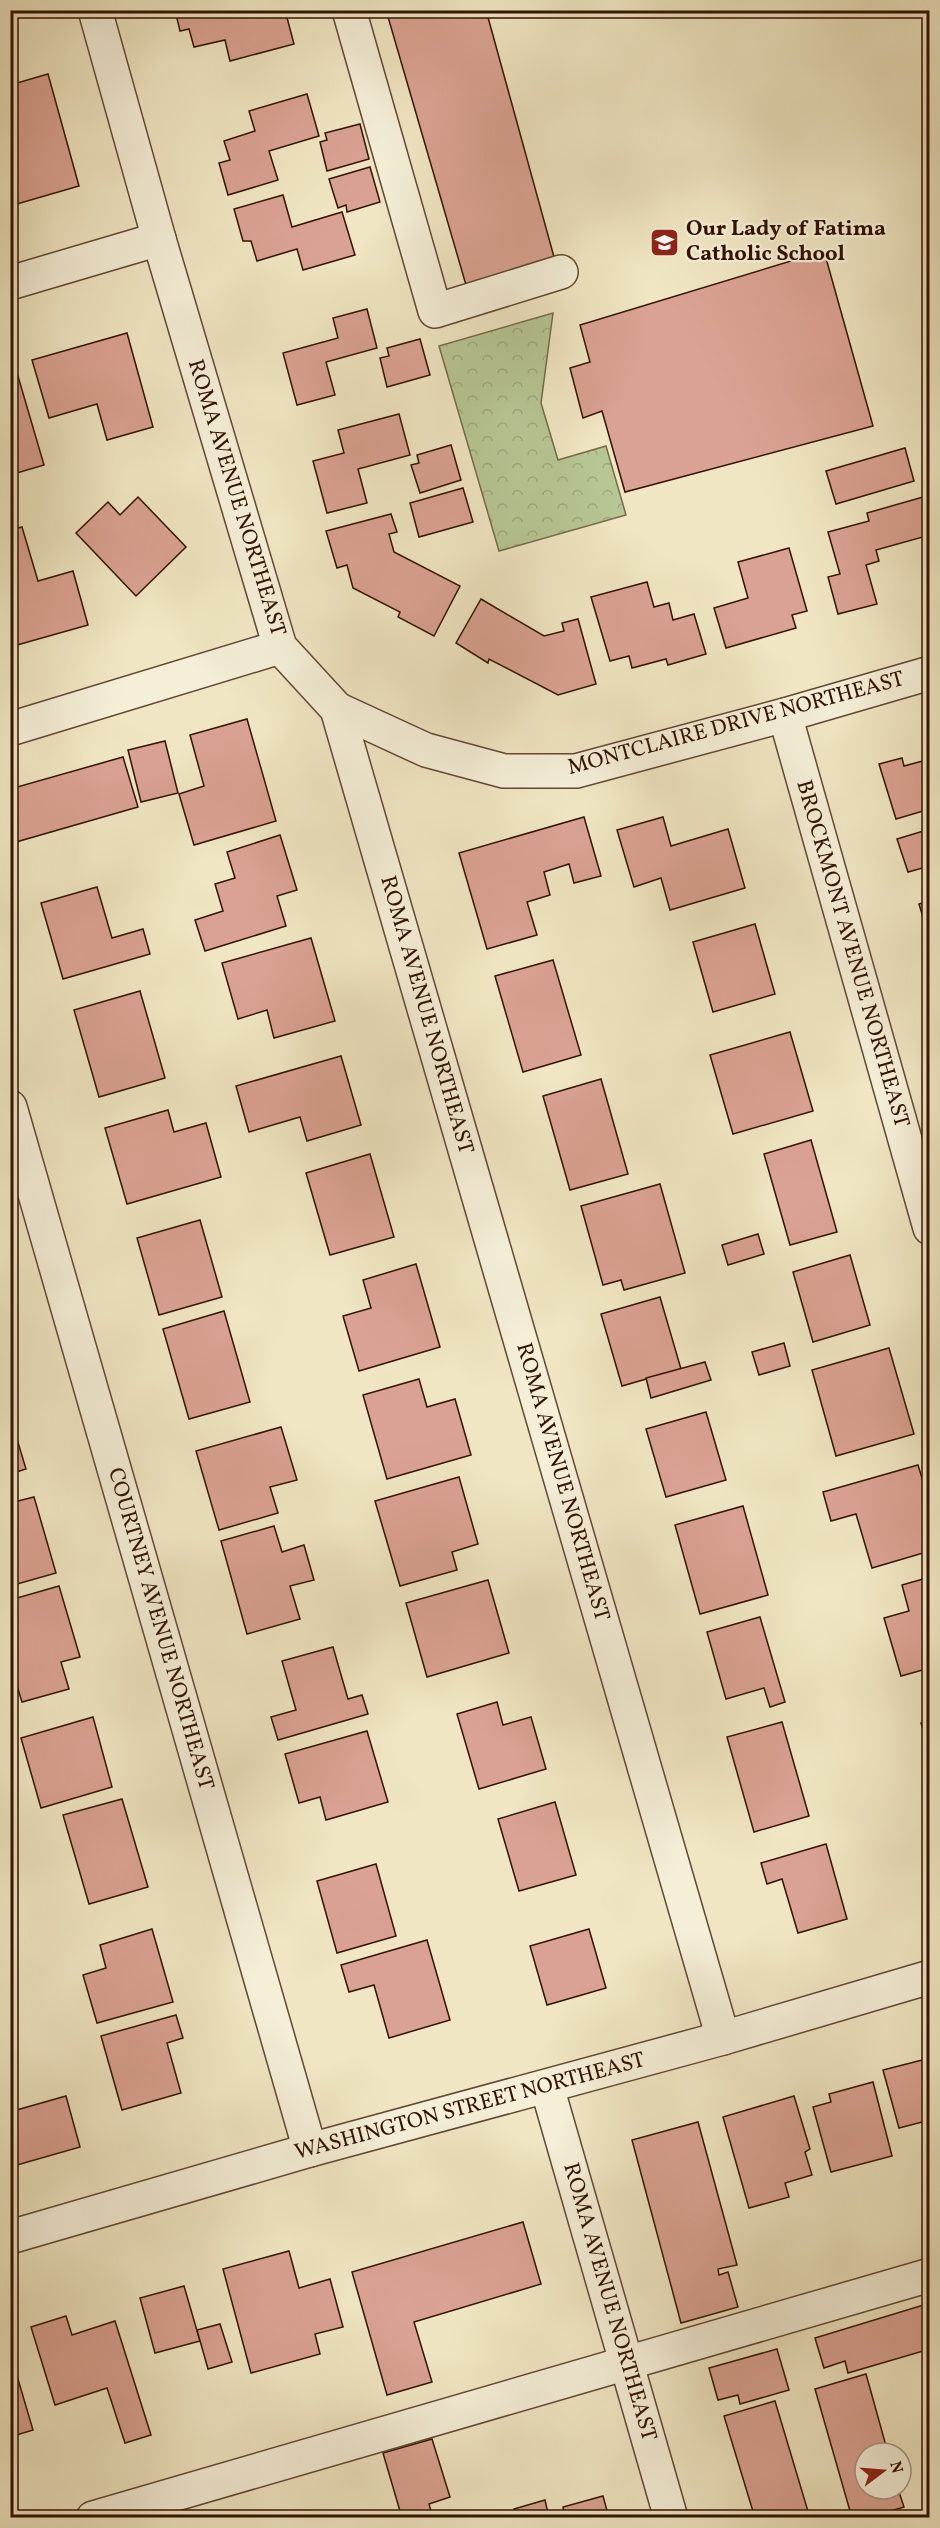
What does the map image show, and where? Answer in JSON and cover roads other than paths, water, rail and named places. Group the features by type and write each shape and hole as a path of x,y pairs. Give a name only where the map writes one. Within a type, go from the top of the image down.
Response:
{"street":[{"name":"ROMA AVENUE NORTHEAST","path":"95,10 159,239 280,648 337,709 723,2038"},
{"path":"349,10 435,311 561,272"},
{"path":"10,283 159,239"},
{"path":"10,729 280,648"},
{"name":"MONTCLAIRE DRIVE NORTHEAST","path":"337,709 426,750 504,771 576,771 930,673"},
{"name":"BROCKMONT AVENUE NORTHEAST","path":"784,715 930,1228"},
{"name":"COURTNEY AVENUE NORTHEAST","path":"10,1107 310,2150"},
{"name":"WASHINGTON STREET NORTHEAST","path":"10,2237 310,2150 723,2038 930,1977"},
{"name":"ROMA AVENUE NORTHEAST","path":"547,2087 671,2517"},
{"path":"93,2517 930,2275"}],"place":[{"name":"Our Lady of Fatima Catholic School","path":"665,242"}]}
